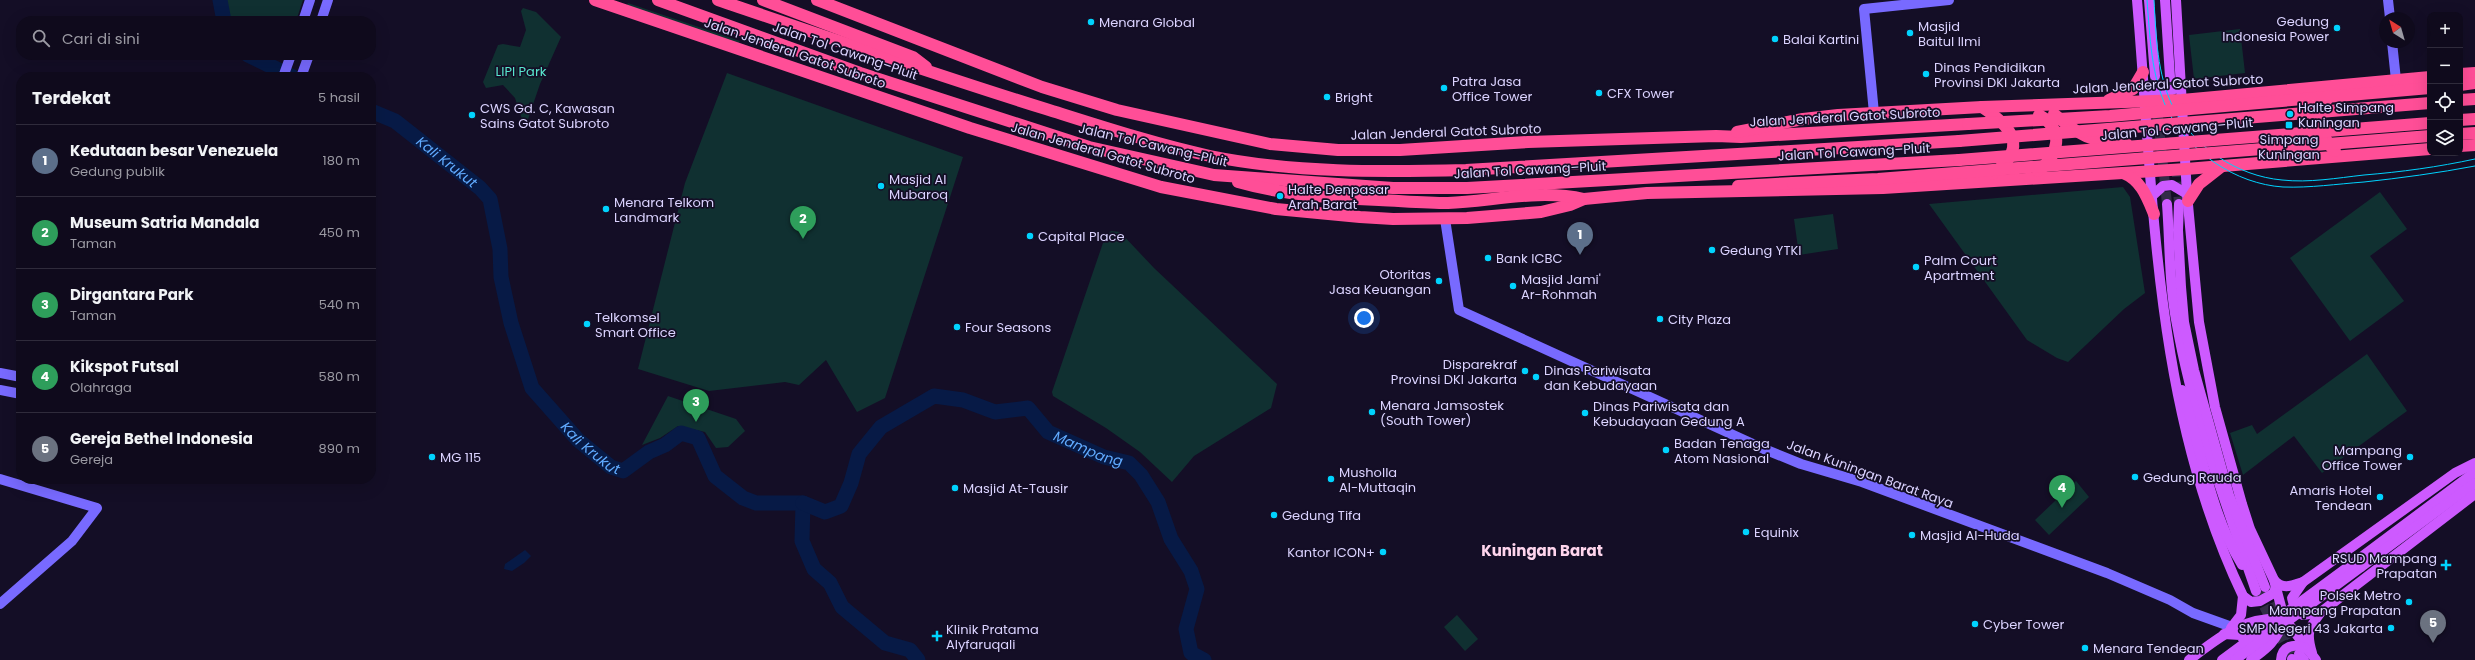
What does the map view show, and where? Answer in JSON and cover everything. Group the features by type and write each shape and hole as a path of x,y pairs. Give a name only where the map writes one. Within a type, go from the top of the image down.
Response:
{"highway":[{"name":"Jalan Jenderal Gatot Subroto","path":"595,0 970,128 1161,187 1276,209 1393,219 1445,219 1541,212 1570,206 1584,198 1717,190 1755,184 1886,178 2427,136"},
{"name":"Jalan Tol Cawang–Pluit","path":"658,0 860,73 1089,147 1214,175 1393,188 1467,188 1959,160 2427,122"},
{"name":"Jalan Tol Cawang–Pluit","path":"718,0 931,72 1098,125 1211,156 1289,166 1393,172 1466,170 1959,141 2427,103"},
{"path":"763,0 913,57 931,72"},
{"name":"Jalan Jenderal Gatot Subroto","path":"817,0 1042,87 1117,110 1270,144 1338,150 1400,150 1528,142 1716,136 1741,137 2110,116 2427,88"},
{"path":"2463,74 2475,73"},
{"path":"2102,103 2133,88 2149,74"},
{"name":"Jalan Jenderal Gatot Subroto","path":"1716,136 1803,119 1874,113 1982,107 2182,100 2427,77"},
{"path":"2463,85 2475,83"},
{"path":"2340,156 2324,138 2319,116 2329,96 2341,85"},
{"path":"2463,100 2475,99"},
{"path":"2038,105 2055,115 2079,135 2113,142 2146,143"},
{"path":"2022,106 2045,118 2052,127 2057,144 2055,153 2048,163 2029,178"},
{"path":"1982,107 2002,120 2009,128 2014,146 2006,162 1983,182"},
{"path":"2463,120 2475,119"},
{"path":"2463,134 2475,133"},
{"path":"2463,146 2475,145"},
{"name":"Jalan Jenderal Gatot Subroto","path":"1717,190 1754,193 1883,188 2186,169 2427,149"},
{"path":"2185,200 2199,184 2223,166"},
{"path":"2123,173 2131,176 2137,182 2154,214"},
{"path":"1214,175 1254,187 1326,197 1448,202 1560,195 1584,198"}],"main road":[{"path":"2137,0 2149,74"},
{"path":"2149,0 2149,74 2144,87 2146,143 2163,303 2174,374 2184,424 2212,526 2243,596 2243,609 2228,630"},
{"path":"2165,0 2170,77"},
{"path":"2176,0 2186,169 2185,200 2199,322 2215,407"},
{"path":"2144,87 2154,93 2166,93 2182,85"},
{"path":"2152,196 2163,186 2172,185 2185,200"},
{"path":"2185,200 2178,230 2184,322 2194,370 2229,496 2259,588"},
{"path":"2167,204 2174,308 2183,356 2222,497 2259,588"},
{"path":"2180,219 2184,228 2189,306 2204,377 2215,407 2242,504 2275,583 2284,618 2303,657"},
{"path":"2174,374 2189,414 2217,510 2233,551 2259,588"},
{"path":"2305,615 2295,609 2292,598 2303,582 2455,473 2475,463"},
{"path":"2236,660 2475,472"},
{"path":"2222,660 2475,484"},
{"path":"2303,657 2309,630 2321,612 2475,494"},
{"path":"2275,583 2284,587 2303,582"},
{"path":"2243,596 2251,602 2260,601 2274,593 2275,583"},
{"path":"2251,660 2267,648 2280,634 2290,628 2305,615 2321,612"},
{"path":"2189,660 2228,630 2254,620 2284,618"},
{"path":"2280,634 2284,618"},
{"path":"2228,630 2244,638 2250,648 2248,660"},
{"path":"2281,660 2283,653 2290,646 2300,645 2303,657"}],"street":[{"path":"304,16 310,0"},
{"path":"323,16 328,0"},
{"path":"1874,113 1864,9 1949,0"},
{"path":"2388,0 2389,12"},
{"path":"2393,48 2396,80"},
{"path":"285,72 288,60"},
{"path":"303,72 307,60"},
{"name":"Jalan Kuningan Barat Raya","path":"1445,219 1459,310 1764,449 1801,464 1862,482 2092,568 2170,600 2228,630"},
{"path":"0,373 16,376"},
{"path":"0,390 16,393"},
{"path":"0,479 97,508 72,541 0,604"},
{"path":"83,505 83,527"}],"green space":[{"path":"224,0 303,0 298,16 228,16"},
{"path":"628,3 740,41 736,49 625,10"},
{"name":"LIPI Park","path":"523,8 536,12 561,37 540,84 525,128 515,98 503,85 486,88 483,82 498,45 503,44 520,47 526,30 521,11"},
{"path":"2240,29 2245,73 2194,79 2189,35"},
{"path":"727,73 963,157 885,398 857,412 826,360 799,385 785,382 709,391 638,369 685,183"},
{"path":"2123,187 2130,197 2145,293 2124,309 2068,362 2057,358 2027,340 1929,204"},
{"path":"2380,192 2407,229 2370,256 2404,301 2350,341 2290,258"},
{"path":"1833,214 1838,249 1799,255 1794,219"},
{"path":"1111,231 1120,232 1154,268 1277,384 1271,408 1194,456 1172,482 1140,452 1106,428 1053,396 1052,392 1105,237"},
{"path":"2367,354 2407,411 2322,473 2294,436 2243,475 2230,433 2252,425 2257,434"},
{"path":"668,396 736,419 745,431 728,447 716,448 705,432 678,426 660,438 642,445"},
{"path":"2076,481 2089,497 2049,535 2035,520"},
{"path":"1457,615 1478,639 1465,651 1444,627"}],"water":[{"path":"525,550 531,556 524,563 512,571 504,569 505,564"}],"waterway":[{"name":"Kali Krukut","path":"220,0 223,16"},
{"name":"Kali Krukut","path":"258,60 283,72"},
{"name":"Kali Krukut","path":"376,113 395,121 480,188 490,199 500,249 501,277 511,323 532,388 578,440 611,467 623,471 649,452 665,445 681,433 698,438 715,476 743,498 756,503 803,503 802,541 814,569 830,583 842,607 885,643 910,650 918,660"},
{"name":"Mampang","path":"803,503 825,512 841,506 851,483 859,454 881,427 934,396 963,400 995,412 1028,408 1048,432 1104,457 1129,463 1141,475 1158,502 1171,539 1191,571 1197,589 1186,629 1191,653 1204,660"}],"tunnel":[{"path":"2155,76 2157,101"},
{"path":"2170,77 2179,204"},
{"path":"2158,117 2167,204"},
{"path":"2266,589 2299,653"},
{"path":"2257,593 2292,659"}],"tram line":[{"path":"2147,0 2150,42 2154,69 2167,109 2176,125 2187,139 2215,163 2231,172 2248,180 2265,185 2303,187 2392,179 2475,166"},
{"path":"2154,0 2160,68 2173,107 2193,135 2205,147 2233,166 2249,173 2265,177 2302,181 2406,171 2475,159"}],"place":[{"name":"Menara Global","path":"1091,22"},
{"name":"Gedung Indonesia Power","path":"2337,28"},
{"name":"Masjid Baitul Ilmi","path":"1910,33"},
{"name":"Balai Kartini","path":"1775,39"},
{"name":"Dinas Pendidikan Provinsi DKI Jakarta","path":"1926,74"},
{"name":"Patra Jasa Office Tower","path":"1444,88"},
{"name":"CFX Tower","path":"1599,93"},
{"name":"Bright","path":"1327,97"},
{"name":"Halte Simpang Kuningan","path":"2290,114"},
{"name":"CWS Gd. C, Kawasan Sains Gatot Subroto","path":"472,115"},
{"name":"Simpang Kuningan","path":"2289,125"},
{"name":"Masjid Al Mubaroq","path":"881,186"},
{"name":"Halte Denpasar Arah Barat","path":"1280,196"},
{"name":"Menara Telkom Landmark","path":"606,209"},
{"name":"Capital Place","path":"1030,236"},
{"name":"Museum Satria Mandala","path":"803,239"},
{"name":"Gedung YTKI","path":"1712,250"},
{"name":"Kedutaan besar Venezuela","path":"1580,255"},
{"name":"Bank ICBC","path":"1488,258"},
{"name":"Palm Court Apartment","path":"1916,267"},
{"name":"Otoritas Jasa Keuangan","path":"1439,281"},
{"name":"Masjid Jami' Ar-Rohmah","path":"1513,286"},
{"name":"City Plaza","path":"1660,319"},
{"name":"Telkomsel Smart Office","path":"587,324"},
{"name":"Four Seasons","path":"957,327"},
{"name":"Disparekraf Provinsi DKI Jakarta","path":"1525,371"},
{"name":"Dinas Pariwisata dan Kebudayaan","path":"1536,377"},
{"name":"Menara Jamsostek (South Tower)","path":"1372,412"},
{"name":"Dinas Pariwisata dan Kebudayaan Gedung A","path":"1585,413"},
{"name":"Dirgantara Park","path":"696,422"},
{"name":"Badan Tenaga Atom Nasional","path":"1666,450"},
{"name":"MG 115","path":"432,457"},
{"name":"Mampang Office Tower","path":"2410,457"},
{"name":"Gedung Rauda","path":"2135,477"},
{"name":"Musholla Al-Muttaqin","path":"1331,479"},
{"name":"Masjid At-Tausir","path":"955,488"},
{"name":"Amaris Hotel Tendean","path":"2380,497"},
{"name":"Kikspot Futsal","path":"2062,508"},
{"name":"Gedung Tifa","path":"1274,515"},
{"name":"Equinix","path":"1746,532"},
{"name":"Masjid Al-Huda","path":"1912,535"},
{"name":"Kantor ICON+","path":"1383,552"},
{"name":"RSUD Mampang Prapatan","path":"2446,565"},
{"name":"Polsek Metro Mampang Prapatan","path":"2409,602"},
{"name":"Cyber Tower","path":"1975,624"},
{"name":"SMP Negeri 43 Jakarta","path":"2391,628"},
{"name":"Klinik Pratama Alyfaruqali","path":"937,636"},
{"name":"Gereja Bethel Indonesia","path":"2433,643"},
{"name":"Menara Tendean","path":"2085,648"}],"district":[{"name":"Kuningan Barat","path":"1542,550"}]}
